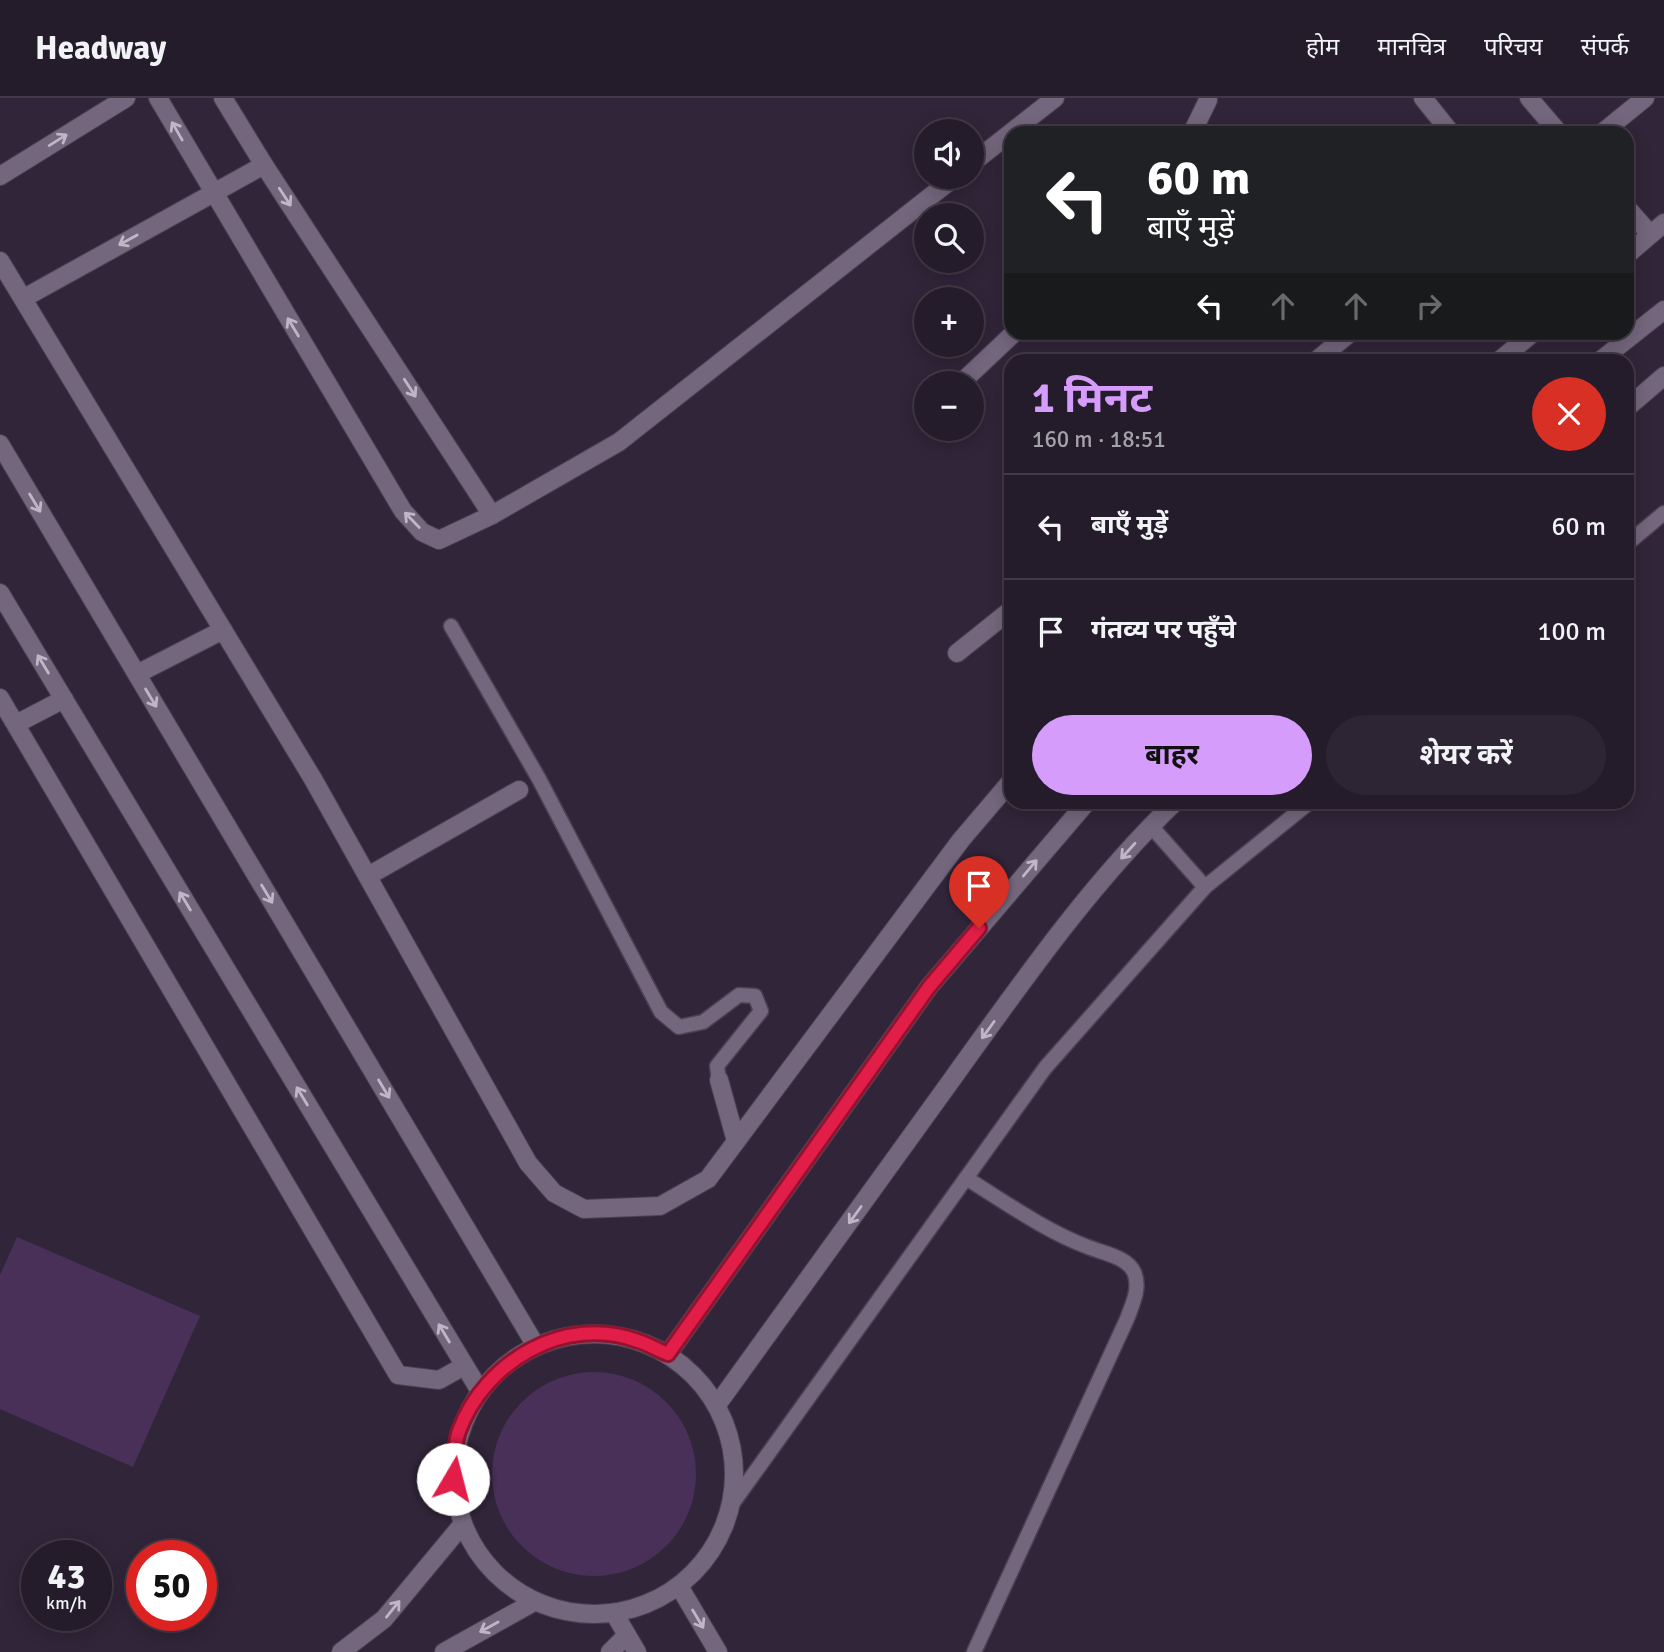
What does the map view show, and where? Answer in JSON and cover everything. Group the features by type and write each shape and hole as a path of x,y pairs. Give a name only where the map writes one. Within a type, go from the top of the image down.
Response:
{"street":[{"path":"0,176 126,98"},
{"path":"158,98 403,511 422,532 439,540 492,515 619,442 940,189"},
{"path":"223,98 492,515"},
{"path":"1019,126 1055,98"},
{"path":"1423,98 1445,126"},
{"path":"1529,98 1553,126"},
{"path":"1611,126 1645,98"},
{"path":"1195,126 1207,99"},
{"path":"984,154 1004,138"},
{"path":"24,298 264,165"},
{"path":"1634,213 1657,228 1634,249"},
{"path":"0,261 313,779 528,1163 554,1193 584,1209 660,1206 708,1179 961,840 1004,789"},
{"path":"1634,334 1664,310"},
{"path":"974,371 1007,340"},
{"path":"1324,354 1341,340"},
{"path":"1507,354 1524,340"},
{"path":"1609,354 1626,340"},
{"path":"1634,402 1664,376"},
{"path":"0,444 536,1346"},
{"path":"0,593 480,1391"},
{"path":"957,653 1004,615"},
{"path":"137,674 223,630"},
{"path":"0,698 398,1375 439,1380 464,1366"},
{"path":"16,724 64,699"},
{"path":"368,876 519,790"},
{"path":"668,1354 929,987 1077,809"},
{"path":"718,1405 1028,974 1090,893 1167,809"},
{"path":"719,1080 736,1141"},
{"path":"603,1334 636,1340 668,1354 696,1376 718,1405 732,1443 735,1483 727,1522 708,1558 679,1587 648,1604 614,1613 573,1614 534,1602 491,1570 462,1525 453,1479 459,1433 480,1391 505,1365 536,1346 569,1336 603,1334"},
{"path":"341,1652 384,1619 462,1525"},
{"path":"679,1587 718,1652"},
{"path":"444,1652 534,1602"},
{"path":"614,1613 636,1652"},
{"path":"610,1652 626,1636"}],"lane":[{"path":"1634,538 1664,513"},
{"path":"451,626 539,779 661,1012 679,1027 703,1022 739,995 755,996 761,1011 717,1066 719,1080"},
{"path":"519,790 539,779"},
{"path":"730,1507 1045,1068 1200,882 1300,809"},
{"path":"1150,825 1200,882"},
{"path":"966,1178 1034,1220 1078,1243 1126,1262 1134,1272 1136,1282 1136,1296 1127,1319 974,1652"}],"shaded area":[{"path":"17,1237 200,1316 133,1467 0,1409 0,1275"},
{"path":"594,1372 633,1380 651,1389 666,1402 679,1417 688,1435 696,1474 688,1513 679,1531 666,1546 651,1559 633,1568 594,1576 555,1568 537,1559 522,1546 509,1531 500,1513 492,1474 500,1435 509,1417 522,1402 537,1389 555,1380"}],"route":[{"path":"453,1479 459,1433 480,1391 505,1365 536,1346 569,1336 603,1334 636,1340 668,1354 929,987 979,928"}]}
